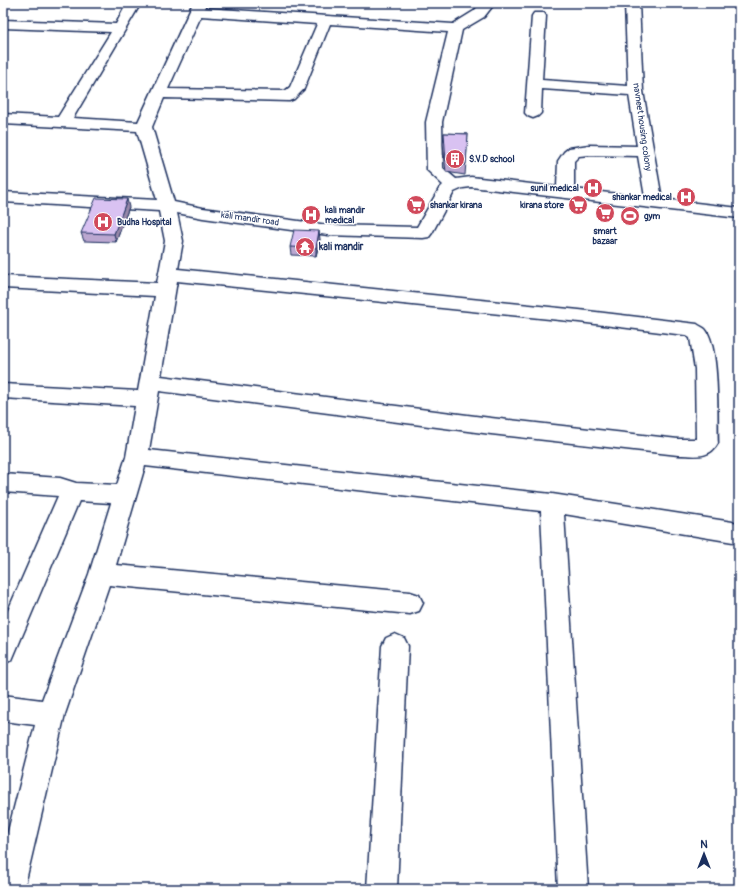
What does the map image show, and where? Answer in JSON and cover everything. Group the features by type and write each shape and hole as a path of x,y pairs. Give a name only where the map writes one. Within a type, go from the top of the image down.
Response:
{"street":[{"path":"63,122 134,3"},
{"path":"9,889 51,714 101,574 137,457 174,241 167,206 144,127 198,7 325,21 456,28 479,14 488,3"},
{"name":"navneet housing colony","path":"632,3 636,92 654,203"},
{"path":"533,113 539,16"},
{"path":"158,93 289,96 297,89 325,21"},
{"path":"3,39 9,24 120,28"},
{"path":"456,28 434,122 435,170 453,185 471,182 739,213"},
{"path":"535,84 636,92"},
{"path":"3,119 144,127"},
{"path":"565,193 566,161 575,151 645,151"},
{"name":"kali mandir road","path":"3,197 167,206 203,213 328,230 423,233 447,189 453,185"},
{"path":"3,282 167,282 579,316 690,330 698,334 704,359 707,442 703,447 693,448 149,391 3,391"},
{"path":"137,457 552,503 739,533"},
{"path":"3,483 60,487 66,488 70,492 126,494"},
{"path":"3,652 68,500 70,492"},
{"path":"552,503 573,889"},
{"path":"101,574 410,603"},
{"path":"382,889 395,646"},
{"path":"3,708 51,714"}],"building":[{"path":"444,133 468,134 466,164 446,161"},
{"path":"96,198 127,199 114,234 81,233"},
{"path":"294,230 319,231 316,248 290,247"}],"place":[{"name":"S.V.D school","path":"455,159"},
{"name":"sunil medical","path":"593,188"},
{"name":"shankar medical","path":"686,197"},
{"name":"shankar kirana","path":"416,205"},
{"name":"kirana store","path":"578,205"},
{"name":"smart bazaar","path":"605,213"},
{"name":"kali mandir medical","path":"311,215"},
{"name":"gym","path":"630,216"},
{"name":"Budha Hospital","path":"103,222"},
{"name":"kali mandir","path":"305,247"}]}
